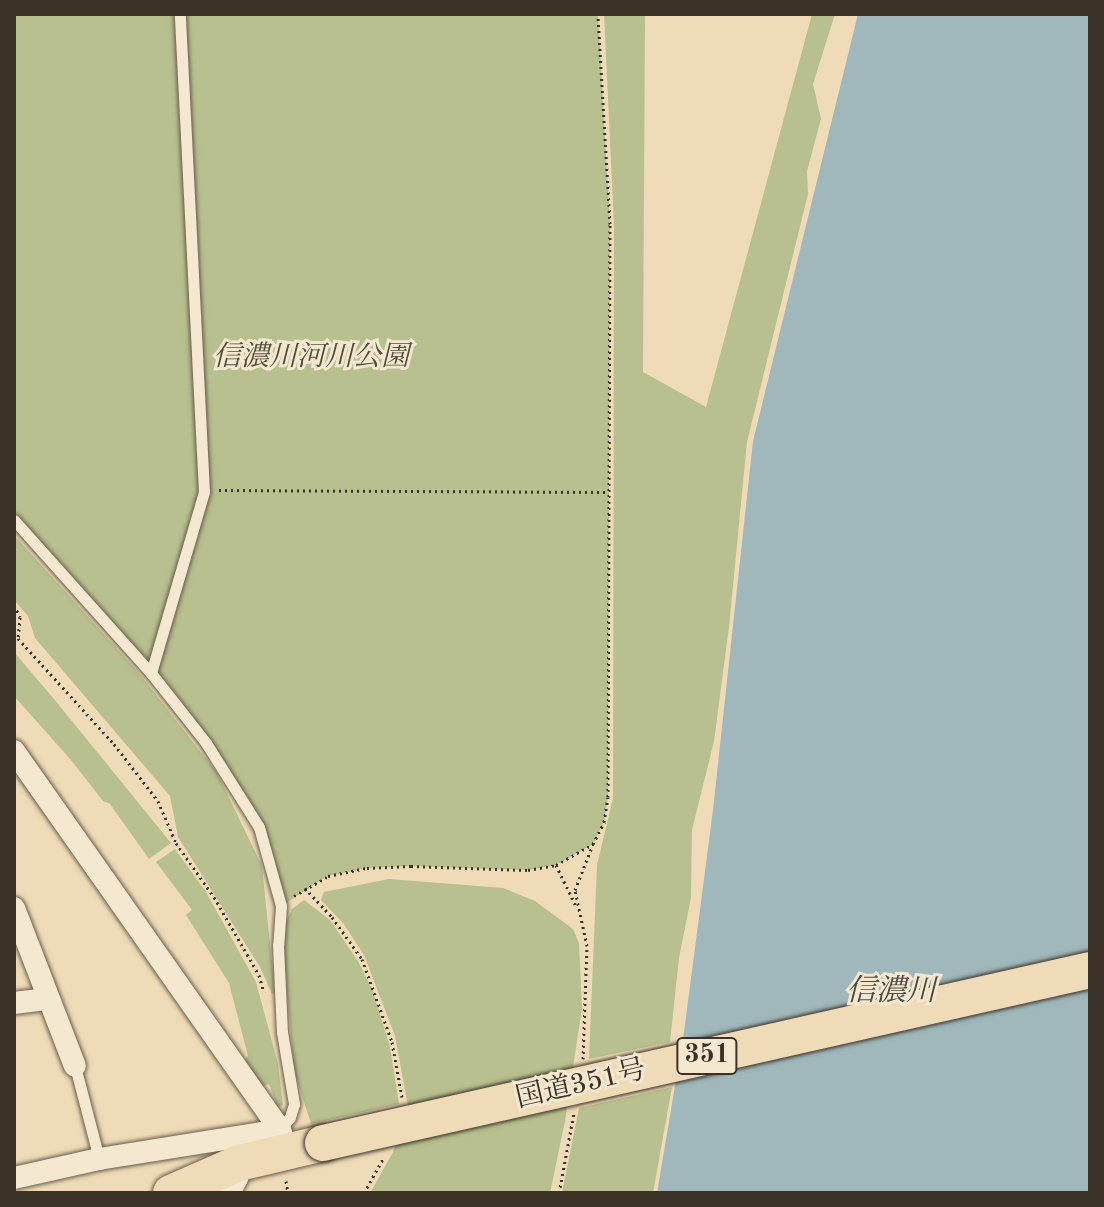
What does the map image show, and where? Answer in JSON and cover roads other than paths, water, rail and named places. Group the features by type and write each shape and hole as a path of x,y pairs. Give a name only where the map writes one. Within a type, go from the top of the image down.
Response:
{"highway":[{"name":"国道351号","path":"171,1193 234,1178 283,1140 323,1143 1090,970"}],"street":[{"path":"14,1178 99,1159 283,1140 17,762"},
{"path":"14,908 75,1066"},
{"path":"14,1003 48,999"}],"lane":[{"path":"151,673 204,492 180,14"},
{"path":"14,520 151,673 206,743 259,827 281,906 278,945 282,1032 294,1104 283,1140"},
{"path":"75,1066 99,1159"}],"water":[{"name":"信濃川","path":"858,14 1090,14 1090,1193 657,1193 684,1032 713,810 753,441"}],"park label":[{"name":"信濃川河川公園","path":"311,358"}]}
